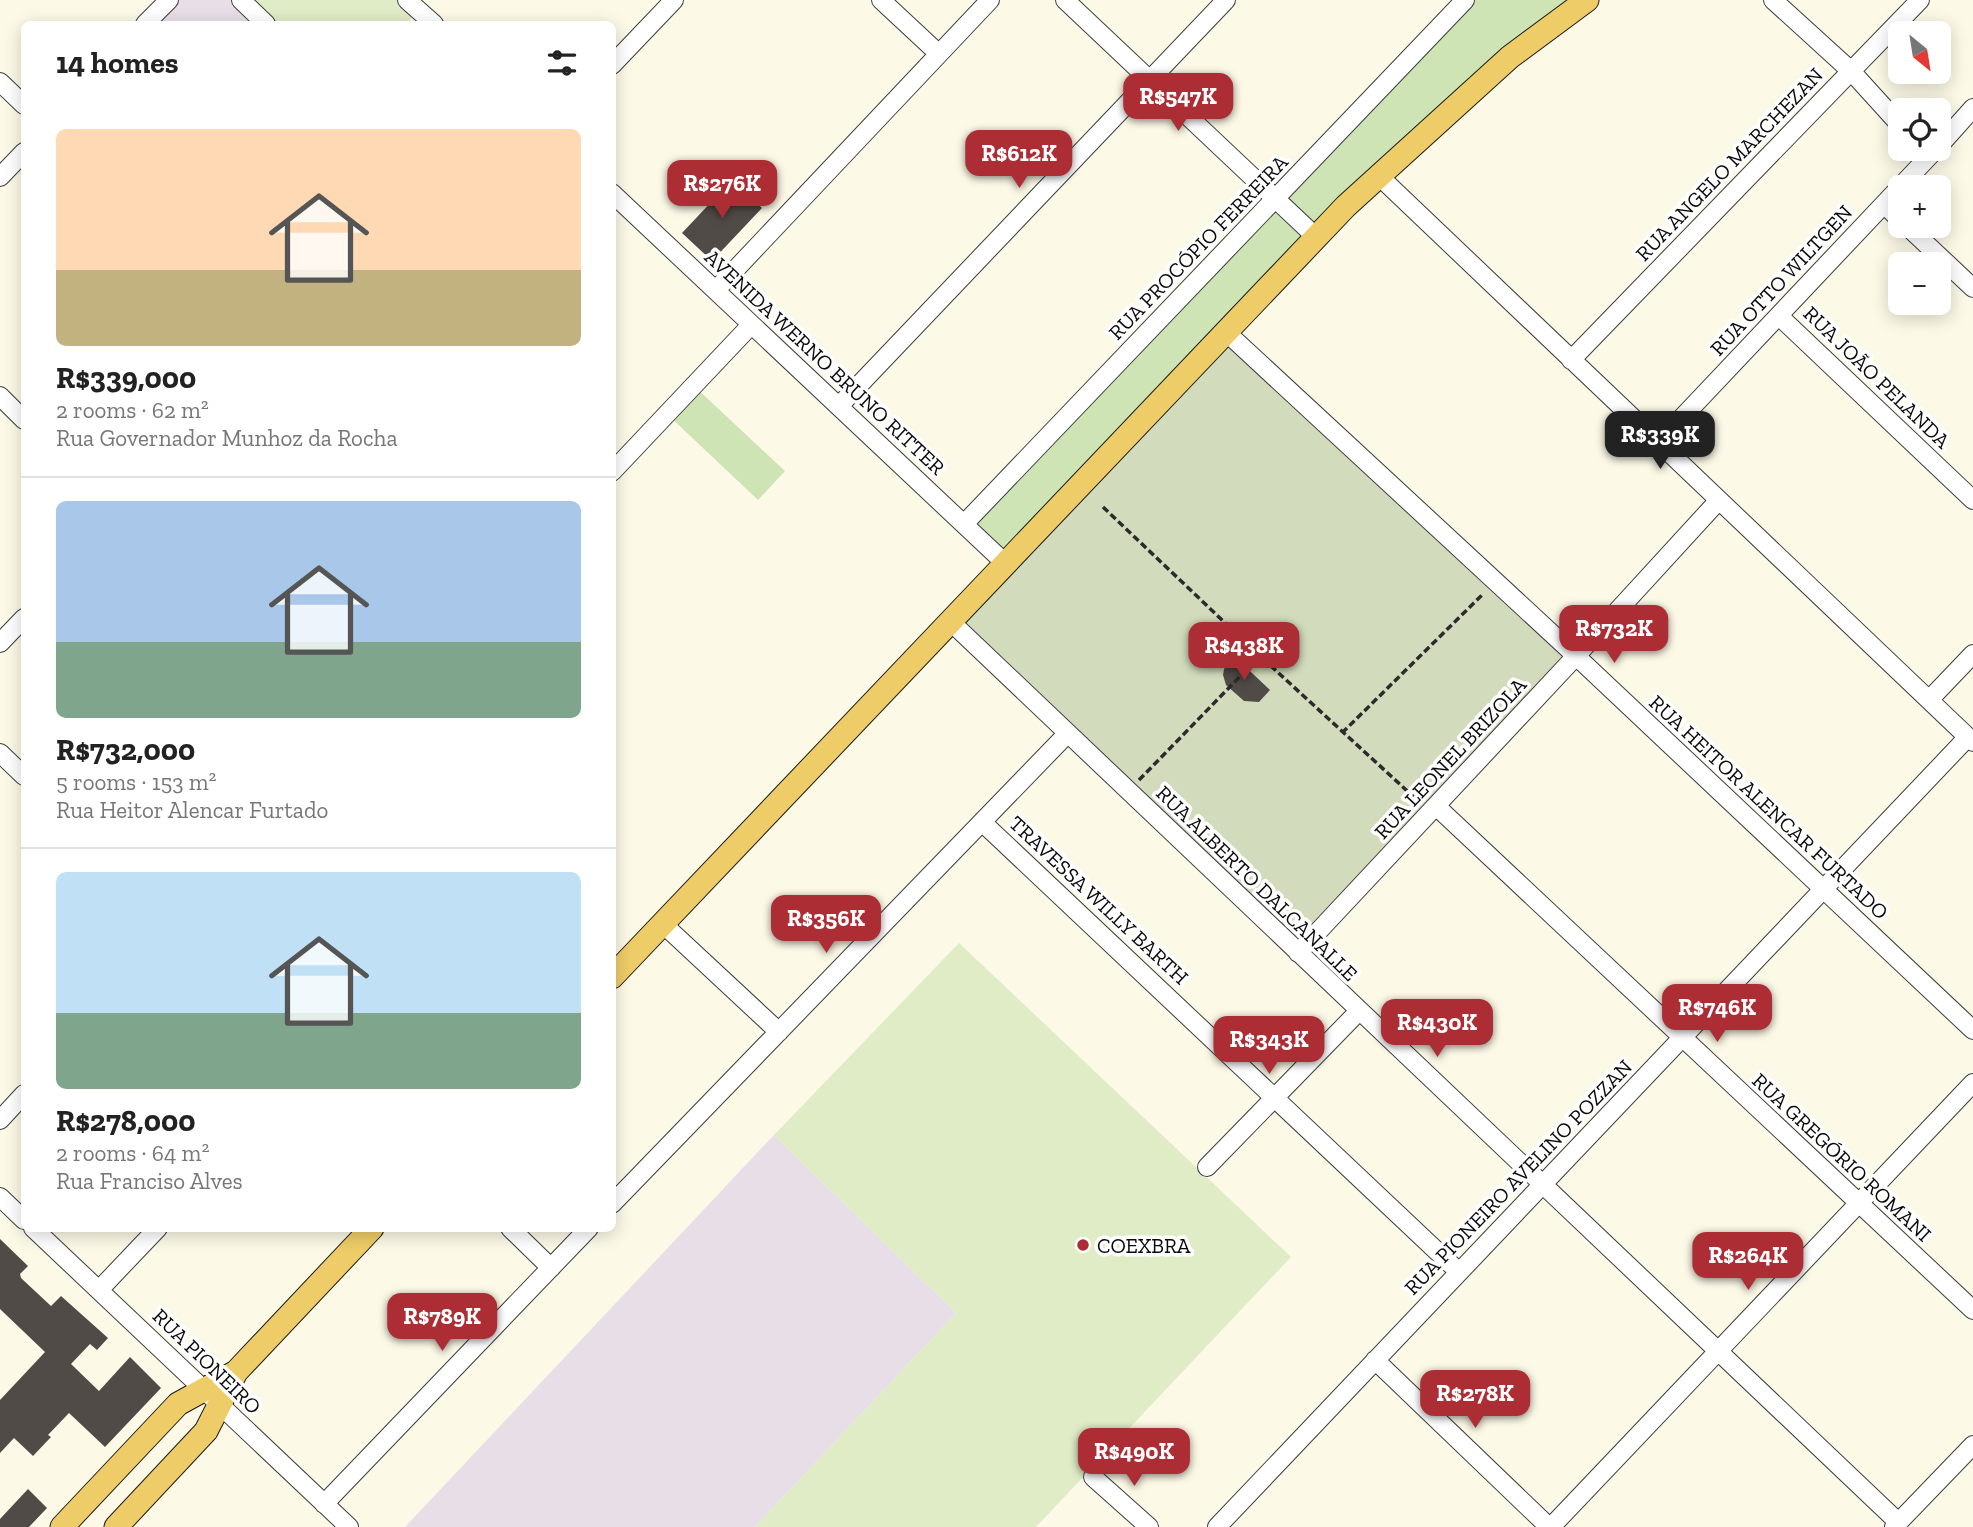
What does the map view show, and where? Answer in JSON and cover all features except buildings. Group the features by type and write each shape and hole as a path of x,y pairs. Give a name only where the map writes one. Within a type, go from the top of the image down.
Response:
{"main road":[{"path":"616,973 1346,206 1510,57 1587,0"},
{"path":"116,1527 206,1431 212,1397 368,1232"},
{"path":"62,1527 178,1404 212,1397"}],"street":[{"path":"148,21 169,0"},
{"path":"241,0 263,21"},
{"path":"407,0 431,21"},
{"path":"616,61 674,0"},
{"path":"881,0 939,54"},
{"path":"716,290 990,0"},
{"path":"1065,0 1317,237"},
{"path":"839,406 1226,0"},
{"name":"RUA PROCÓPIO FERREIRA","path":"964,524 1465,0"},
{"path":"1773,0 1851,71 1888,112"},
{"name":"RUA ANGELO MARCHEZAN","path":"1571,360 1920,0"},
{"path":"0,82 21,102"},
{"name":"RUA OTTO WILTGEN","path":"1951,131 1973,108"},
{"path":"0,177 21,155"},
{"name":"RUA OTTO WILTGEN","path":"1658,443 1922,161"},
{"path":"1379,176 1970,740"},
{"name":"AVENIDA WERNO BRUNO RITTER","path":"616,197 1006,564"},
{"path":"1884,204 1888,208"},
{"path":"1920,238 1973,288"},
{"name":"RUA JOÃO PELANDA","path":"1779,316 1973,500"},
{"path":"616,468 751,324"},
{"name":"RUA HEITOR ALENCAR FURTADO","path":"1225,331 1576,656 1973,1030"},
{"path":"0,396 21,416"},
{"name":"RUA LEONEL BRIZOLA","path":"1298,953 1719,500"},
{"path":"0,643 21,621"},
{"name":"RUA ALBERTO DALCANALLE","path":"951,622 1718,1351 1896,1525"},
{"path":"1930,701 1973,654"},
{"path":"616,1200 1068,733"},
{"name":"RUA PIONEIRO AVELINO POZZAN","path":"1217,1527 1823,889 1970,740"},
{"path":"0,753 21,773"},
{"name":"RUA GREGÓRIO ROMANI","path":"1436,806 1973,1310"},
{"name":"TRAVESSA WILLY BARTH","path":"982,822 1459,1272"},
{"path":"663,924 779,1032"},
{"path":"1207,1167 1359,1011"},
{"path":"1375,1360 1550,1527 1973,1083"},
{"path":"0,1120 21,1097"},
{"path":"0,1197 21,1217"},
{"name":"RUA PIONEIRO","path":"37,1232 349,1527"},
{"path":"99,1290 154,1232"},
{"path":"514,1232 551,1268"},
{"path":"324,1504 585,1232"},
{"path":"1896,1525 1973,1445"},
{"path":"1093,1477 1149,1527"}],"path":[{"path":"1103,507 1342,733 1416,799"},
{"path":"1342,733 1486,590"},
{"path":"1128,791 1260,656"}],"shaded area":[{"path":"169,0 241,0 263,21 148,21"},
{"path":"774,1135 956,1313 755,1527 405,1527"}],"green space":[{"path":"241,0 407,0 417,9 409,21 263,21"},
{"path":"1465,0 1587,0 1439,119 1006,564 964,524"},
{"path":"1225,331 1576,656 1298,953 951,622"},
{"path":"694,386 785,471 758,500 667,414"},
{"name":"COEXBRA","path":"959,943 1291,1257 1036,1527 755,1527 956,1313 774,1135"}],"place":[{"name":"COEXBRA","path":"1083,1245"}]}
